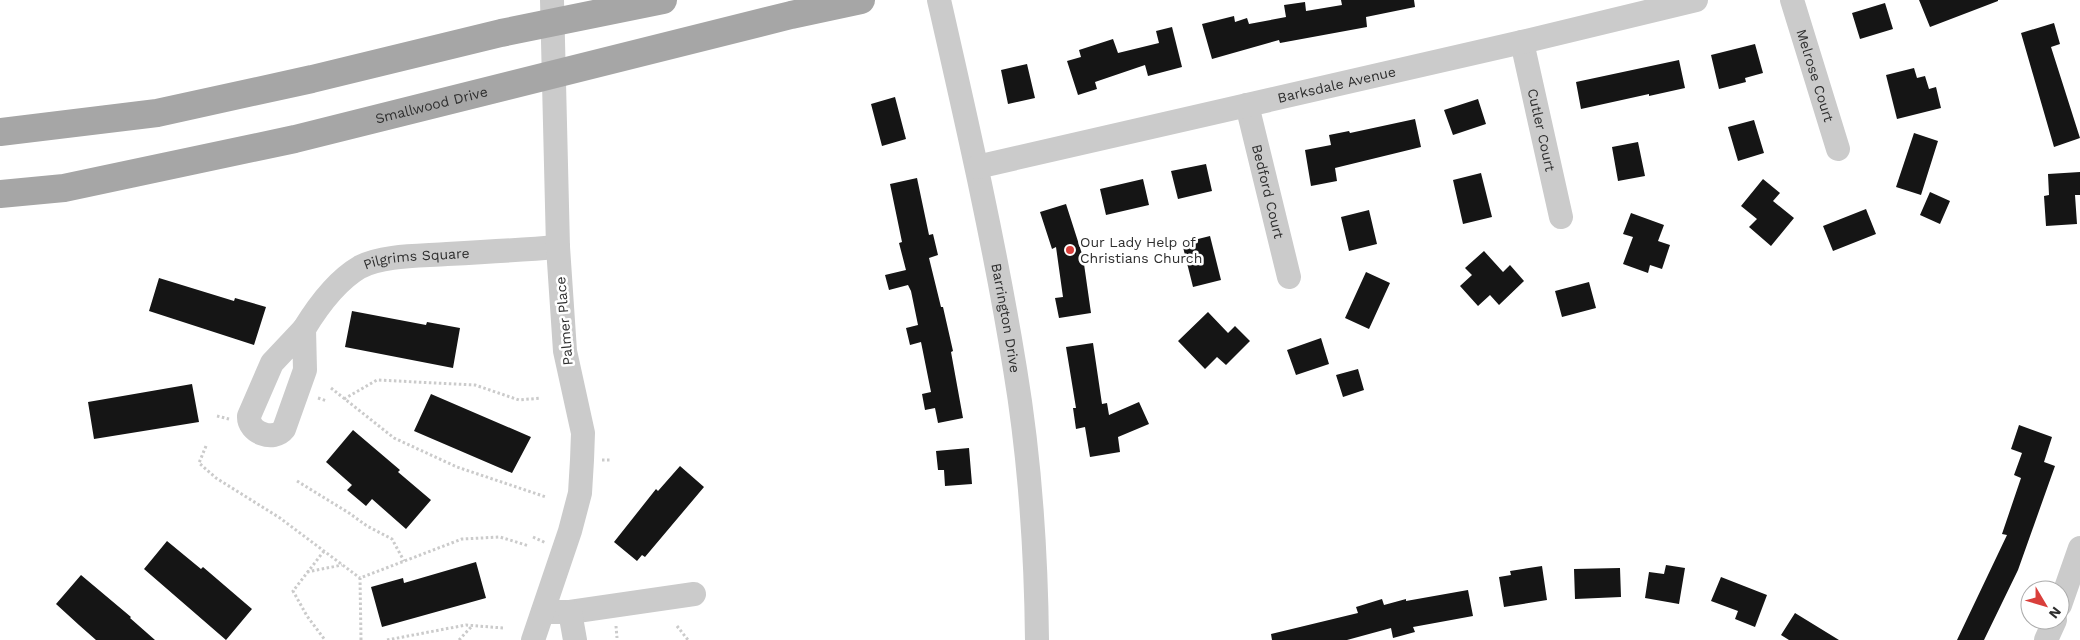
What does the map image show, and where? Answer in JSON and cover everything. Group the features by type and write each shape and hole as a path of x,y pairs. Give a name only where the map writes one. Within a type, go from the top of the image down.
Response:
{"main road":[{"path":"0,132 157,113 312,79 500,33 553,11 664,0"},
{"name":"Smallwood Drive","path":"0,194 64,188 295,139 598,65 791,15 861,0"},
{"path":"0,124 41,126"},
{"path":"0,207 64,188"}],"street":[{"name":"Barrington Drive","path":"939,0 977,167 1016,370 1025,441 1034,545 1037,640"},
{"name":"Barksdale Avenue","path":"977,167 1247,106 1696,0"},
{"name":"Melrose Court","path":"1792,0 1838,149"},
{"name":"Palmer Place","path":"533,640 570,531 580,493 583,433 565,351 558,247 553,11"},
{"name":"Cutler Court","path":"1522,42 1561,217"},
{"name":"Bedford Court","path":"1247,106 1289,276"},
{"name":"Pilgrims Square","path":"304,329 325,299 346,277 362,266 377,261 405,257 558,247"},
{"path":"2069,580 2080,548"},
{"path":"543,612 570,612 694,594"},
{"path":"570,612 574,640"}],"path":[{"path":"344,399 377,380 475,385 518,400 541,398"},
{"path":"331,388 394,438 457,467 546,497"},
{"path":"206,446 199,463 216,478 280,518 360,578"},
{"path":"297,481 392,539 404,561"},
{"path":"360,578 462,539 500,538 529,546"},
{"path":"324,551 293,591 307,616 325,640"},
{"path":"307,572 343,565"},
{"path":"360,578 361,640"},
{"path":"387,640 466,624 503,628"},
{"path":"459,640 472,625"},
{"path":"677,626 688,640"}],"building":[{"path":"1341,0 1414,0 1415,7 1366,17 1367,27 1280,43 1279,40 1212,59 1202,24 1234,16 1235,22 1247,18 1249,24 1286,17 1284,5 1305,2 1306,11 1342,5"},
{"path":"1919,0 1998,0 1998,1 1930,27"},
{"path":"1885,3 1893,29 1860,39 1852,13"},
{"path":"2054,23 2060,44 2051,47 2080,138 2054,147 2021,33"},
{"path":"1172,27 1182,67 1148,76 1145,65 1095,82 1097,89 1078,95 1067,61 1081,57 1079,50 1113,39 1118,53 1159,43 1156,31"},
{"path":"1755,44 1763,73 1745,78 1746,82 1719,89 1711,55"},
{"path":"1679,60 1685,88 1581,109 1576,82"},
{"path":"1027,64 1035,98 1008,104 1001,70"},
{"path":"1914,68 1917,78 1925,76 1929,89 1936,87 1941,108 1897,119 1886,75"},
{"path":"895,97 906,139 882,146 871,104"},
{"path":"1478,99 1486,124 1453,135 1444,110"},
{"path":"1415,119 1421,147 1335,168 1337,181 1311,186 1305,150 1331,145 1329,135 1349,131 1350,133"},
{"path":"1754,120 1764,153 1738,161 1728,127"},
{"path":"1914,133 1938,141 1921,195 1896,187"},
{"path":"1638,142 1645,176 1618,181 1612,147"},
{"path":"1206,164 1212,191 1178,199 1171,171"},
{"path":"2080,172 2080,195 2075,195 2077,224 2046,226 2044,196 2049,195 2048,174"},
{"path":"1481,173 1492,217 1463,224 1453,180"},
{"path":"917,178 929,235 933,234 938,255 929,258 953,351 951,352 963,418 938,423 935,408 925,410 922,394 931,392 921,342 910,345 906,328 918,325 911,291 908,285 889,290 885,275 906,270 899,243 902,242 890,184"},
{"path":"1143,179 1149,205 1106,215 1100,189"},
{"path":"1763,179 1780,193 1773,201 1794,218 1771,246 1749,227 1757,219 1741,206"},
{"path":"1930,192 1950,201 1940,224 1920,215"},
{"path":"1066,204 1083,257 1091,313 1059,318 1055,298 1063,297 1056,247 1052,249 1040,212"},
{"path":"1866,209 1876,234 1833,251 1823,226"},
{"path":"1369,210 1377,244 1349,251 1341,217"},
{"path":"1631,213 1664,225 1658,241 1670,245 1662,269 1650,265 1648,273 1623,264 1633,237 1623,234"},
{"path":"1210,236 1221,280 1193,287 1182,243"},
{"path":"1484,251 1503,272 1510,265 1524,281 1499,305 1490,295 1478,306 1460,286 1472,275 1465,268"},
{"path":"1366,272 1390,283 1369,329 1345,318"},
{"path":"159,278 234,301 235,298 266,307 254,345 149,311"},
{"path":"1589,282 1596,308 1562,317 1555,291"},
{"path":"352,311 426,325 427,322 460,328 453,368 345,347"},
{"path":"1208,312 1228,333 1235,326 1250,341 1226,365 1217,357 1205,369 1178,341"},
{"path":"1321,338 1329,364 1296,375 1287,350"},
{"path":"1093,343 1102,404 1107,403 1109,415 1139,402 1149,424 1118,437 1120,452 1090,457 1085,427 1076,429 1073,408 1076,408 1066,347"},
{"path":"1358,369 1364,390 1343,397 1336,375"},
{"path":"192,384 199,422 94,439 88,402"},
{"path":"431,394 531,437 512,473 414,431"},
{"path":"2019,425 2052,437 2044,462 2055,466 2018,570 1984,640 1957,640 2007,535 2002,534 2021,478 2014,475 2022,453 2011,449"},
{"path":"353,430 400,470 398,472 431,500 406,529 372,499 366,506 347,490 352,485 326,462"},
{"path":"969,448 972,484 945,486 944,470 938,470 936,451"},
{"path":"680,466 704,487 645,557 642,555 637,561 614,542 656,489 658,491"},
{"path":"167,541 201,569 203,567 252,609 226,640 144,569"},
{"path":"476,562 486,598 382,627 371,587 403,578 404,583"},
{"path":"1666,565 1685,568 1679,604 1645,598 1649,572 1664,574"},
{"path":"1542,566 1547,600 1504,607 1499,577 1511,575 1510,571"},
{"path":"1620,568 1621,597 1575,599 1574,569"},
{"path":"81,575 155,640 96,640 56,604"},
{"path":"1721,577 1767,595 1755,627 1735,619 1738,611 1711,601"},
{"path":"1468,590 1473,616 1413,627 1415,632 1393,638 1391,628 1347,640 1272,640 1271,634 1358,613 1356,607 1382,599 1384,605 1406,599 1406,601"},
{"path":"1795,613 1839,640 1789,640 1781,635"}],"place":[{"name":"Our Lady Help of Christians Church","path":"1070,250"}]}
